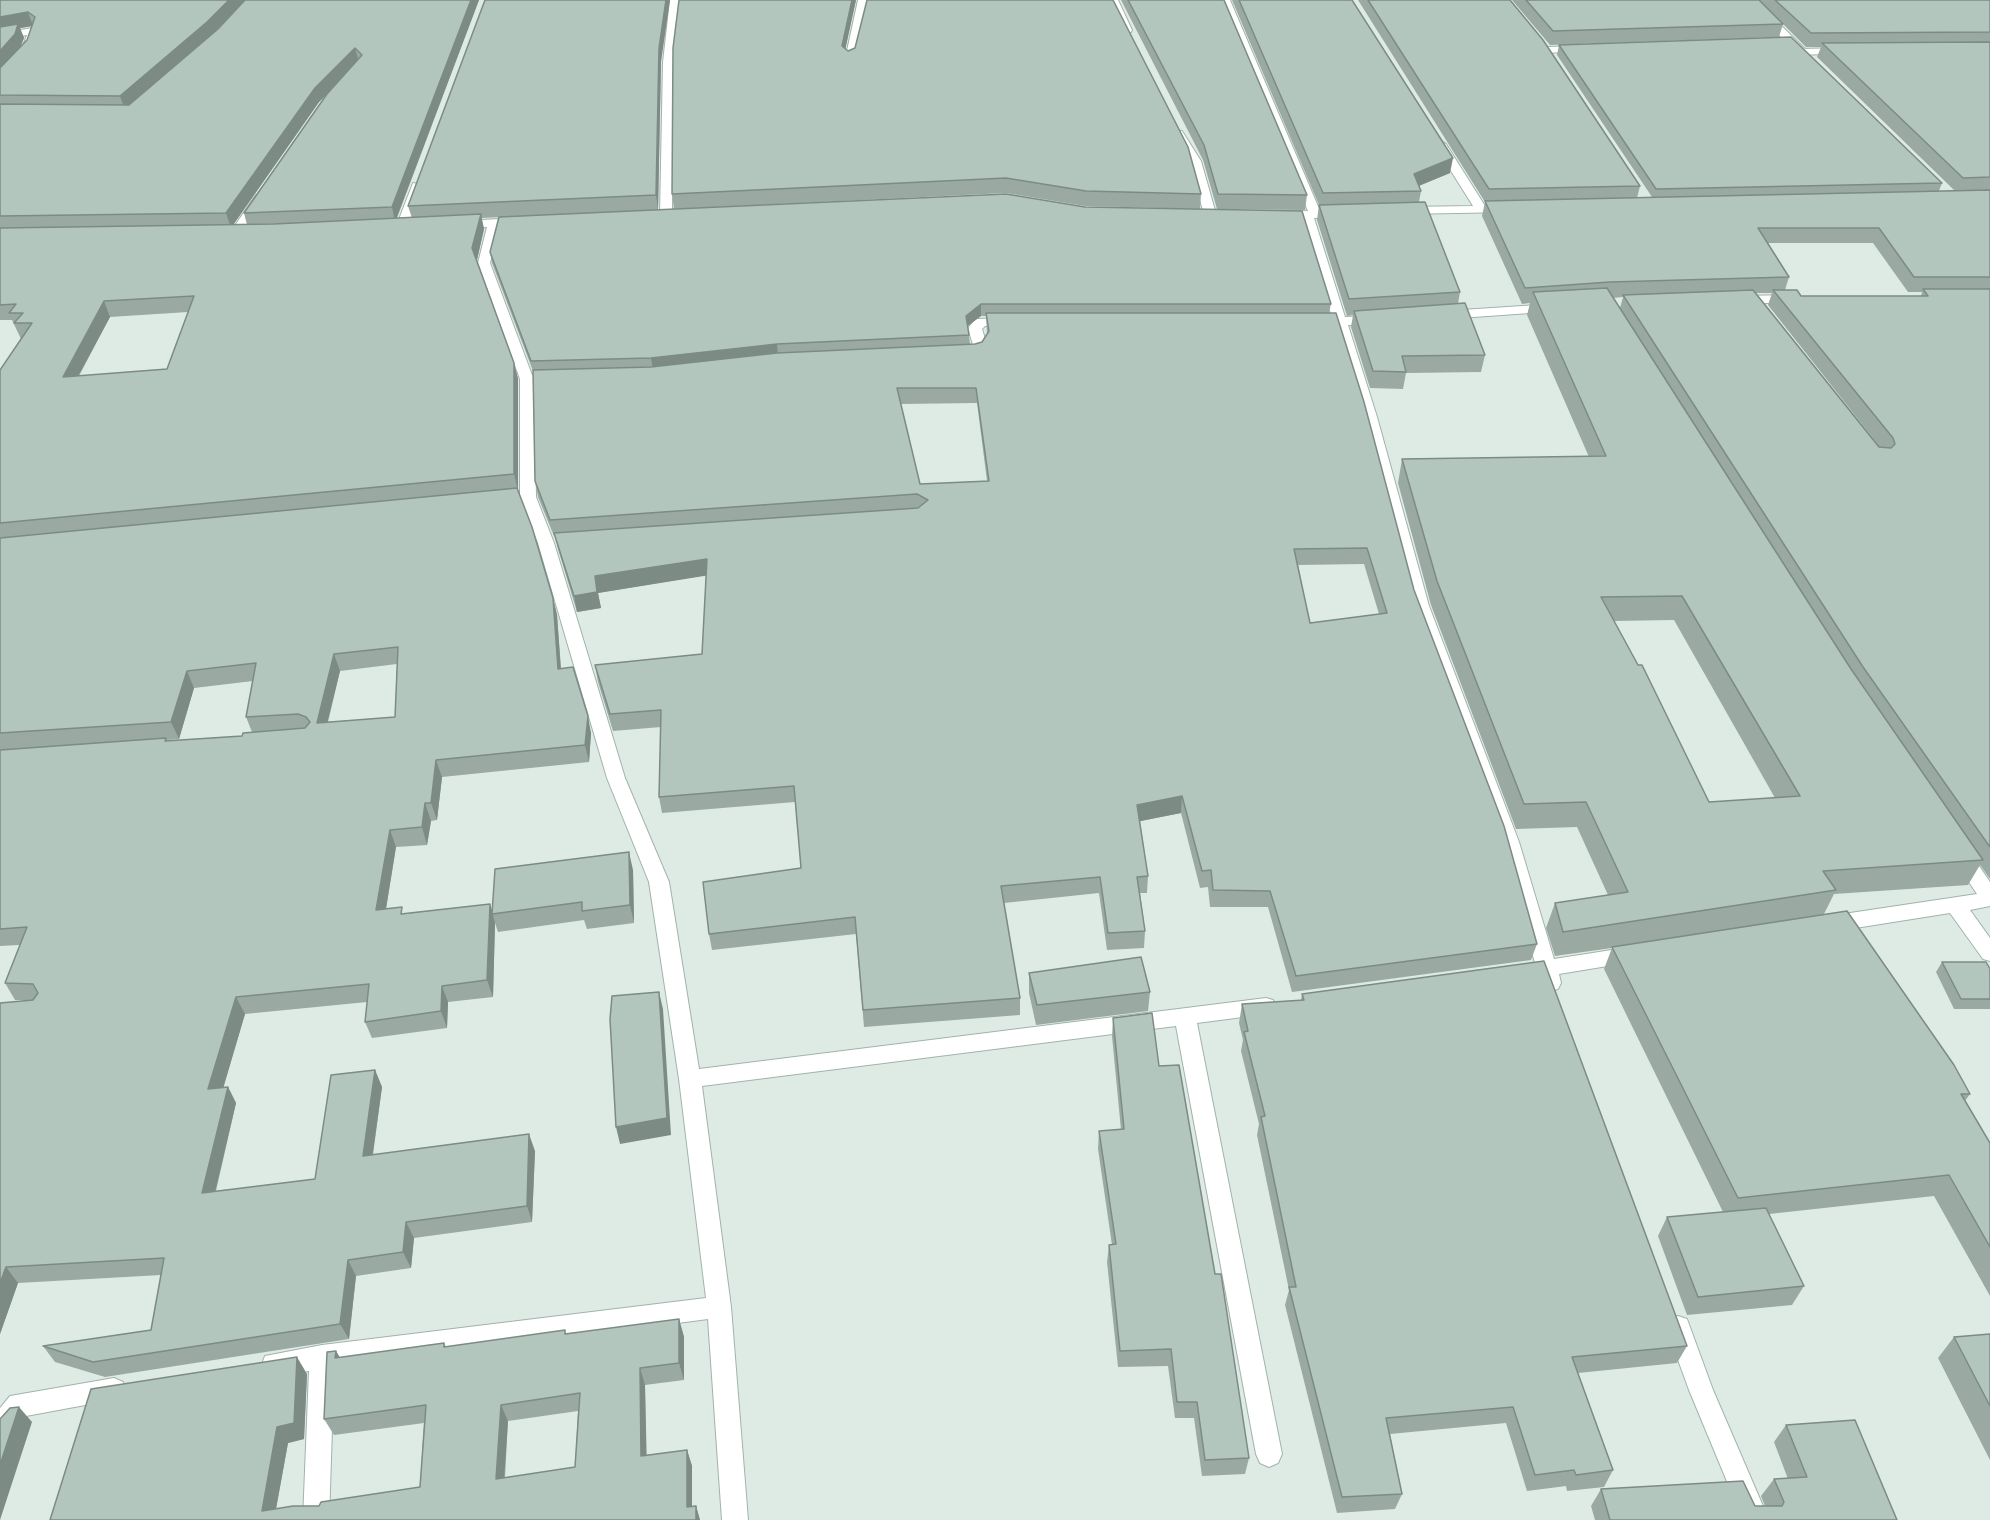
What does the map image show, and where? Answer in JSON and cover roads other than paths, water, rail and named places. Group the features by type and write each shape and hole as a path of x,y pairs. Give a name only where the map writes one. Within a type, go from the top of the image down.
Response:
{"street":[{"path":"666,214 668,62 675,0"},
{"path":"850,60 863,0"},
{"path":"1113,0 1134,43"},
{"path":"1225,0 1311,215 1339,322 1370,417 1421,606 1510,842 1558,1002"},
{"path":"1749,0 1786,42 1806,56 1858,51"},
{"path":"0,36 33,31 27,50 0,81"},
{"path":"1546,51 1593,49"},
{"path":"1173,121 1195,161 1210,214"},
{"path":"1434,136 1481,209"},
{"path":"402,228 422,172"},
{"path":"257,233 229,234 267,188"},
{"path":"1398,212 1517,208"},
{"path":"1264,216 1351,213"},
{"path":"448,226 528,222"},
{"path":"494,224 484,263 527,379 522,497 552,543 616,778 659,882 690,1079 719,1306 735,1520"},
{"path":"1753,299 1767,318"},
{"path":"1719,300 1812,299"},
{"path":"1432,316 1571,306"},
{"path":"1304,322 1397,318"},
{"path":"944,353 975,353 980,345 975,328 981,322 1026,322"},
{"path":"527,379 573,378"},
{"path":"1815,926 1990,898 1949,837"},
{"path":"1955,904 1990,953"},
{"path":"1523,972 1651,952"},
{"path":"690,1079 1290,1003"},
{"path":"1185,1017 1269,1454"},
{"path":"1668,1301 1701,1390 1756,1520"},
{"path":"252,1368 719,1306"},
{"path":"316,1520 322,1357"},
{"path":"0,1427 19,1405 136,1386"}]}
